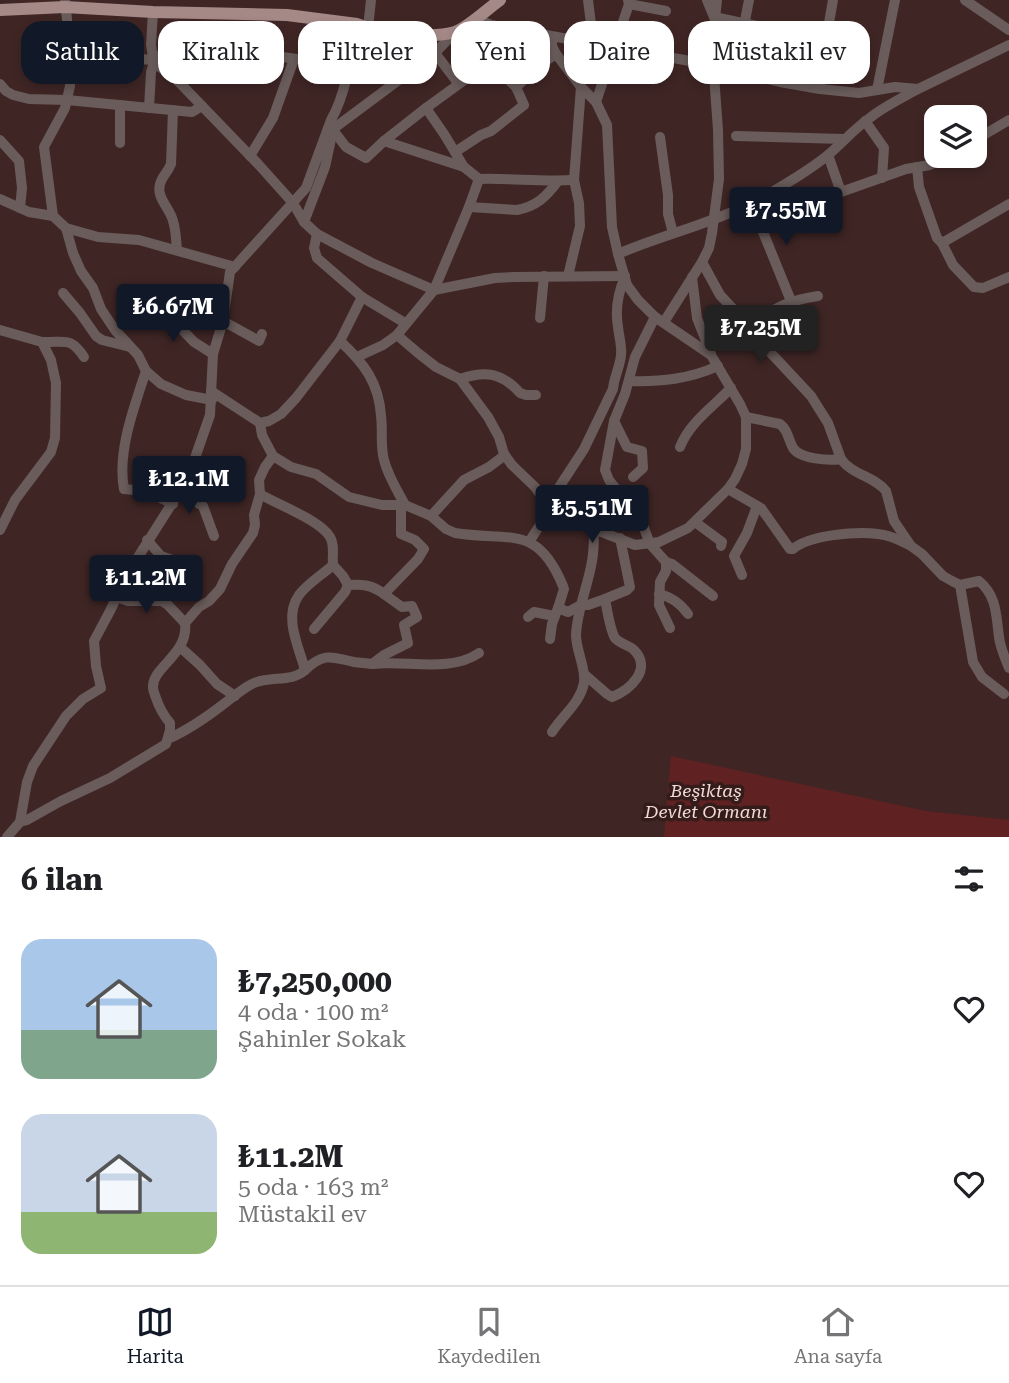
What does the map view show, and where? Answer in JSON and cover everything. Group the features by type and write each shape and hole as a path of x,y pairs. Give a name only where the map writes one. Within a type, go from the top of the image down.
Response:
{"main road":[{"path":"472,21 500,0"},
{"path":"0,10 65,4 153,12 187,6 328,21"}],"street":[{"path":"365,21 371,0"},
{"path":"588,0 591,21"},
{"path":"708,0 714,17"},
{"path":"714,21 717,0"},
{"path":"745,21 749,0"},
{"path":"829,21 833,0"},
{"path":"877,90 895,0"},
{"path":"965,0 1009,30"},
{"path":"623,21 630,1 635,6 666,11"},
{"path":"149,108 153,12"},
{"path":"714,17 739,21"},
{"path":"476,18 491,25 564,39"},
{"path":"437,51 451,37"},
{"path":"552,37 556,54 581,88 596,102 607,125 612,227 627,285 659,320 711,355"},
{"path":"618,254 713,220 753,202 828,155 865,121 918,89 1009,45"},
{"path":"516,88 556,54"},
{"path":"144,59 233,56 298,60"},
{"path":"437,56 451,74"},
{"path":"250,156 273,118 294,59"},
{"path":"153,60 175,78 250,156 293,204 304,222 317,234 372,263 434,290 495,278 625,276"},
{"path":"0,84 18,97 40,101 67,100 192,112 202,106"},
{"path":"53,216 44,147 65,108 70,84"},
{"path":"7,837 20,822 27,782 33,766 66,716 83,699 101,688 94,641 147,540 188,478 210,415 213,354 223,321 230,272 306,188 329,132 344,84"},
{"path":"304,222 325,167 329,132 393,84"},
{"path":"329,132 346,147 366,158 457,84"},
{"path":"456,152 491,131 524,105 512,84"},
{"path":"596,102 602,84"},
{"path":"713,596 666,562 650,544 641,520 609,480 605,470 614,421 633,363 709,248 719,179 714,84"},
{"path":"791,84 859,93 895,87 918,89"},
{"path":"820,89 821,84"},
{"path":"568,276 580,226 574,180 581,88"},
{"path":"120,105 120,143"},
{"path":"426,108 464,167"},
{"path":"173,110 171,164 159,189 162,201 170,210 174,221 177,250"},
{"path":"987,133 1009,120"},
{"path":"865,121 884,148 882,178"},
{"path":"660,136 668,214 673,233"},
{"path":"736,136 844,139"},
{"path":"0,140 19,161 22,188 20,208"},
{"path":"384,141 464,167 479,179 574,180"},
{"path":"828,155 841,192 924,165"},
{"path":"917,167 919,187 937,238 963,277 974,287 983,288 1009,277"},
{"path":"357,357 397,335 434,290 479,179"},
{"path":"469,207 524,209 535,205 558,181"},
{"path":"0,200 29,212 53,216 66,228 98,237 139,240 234,267"},
{"path":"753,202 791,301"},
{"path":"942,243 1009,204"},
{"path":"66,228 73,253 101,309 141,360 146,371 161,384 186,395 211,396 260,423 281,414 296,398 340,341 362,297"},
{"path":"317,234 314,248 317,258 362,297 405,323"},
{"path":"702,262 720,295 811,396 828,423 845,464 860,475 874,480 886,491 894,521 911,546"},
{"path":"540,318 544,276"},
{"path":"529,542 551,508 554,495 584,449 613,389 621,358 617,324 618,297 625,276"},
{"path":"397,335 436,367 460,379 488,417 505,455 535,487 554,513 574,518 635,545 650,544 679,533 695,522 728,489 739,472 744,456 746,417 711,355 697,318 692,277"},
{"path":"63,293 99,338 131,348"},
{"path":"752,328 762,317 791,301 818,296"},
{"path":"152,305 170,317 194,342 213,354"},
{"path":"223,321 259,341 262,334"},
{"path":"0,330 41,342 67,341 76,345 84,357"},
{"path":"340,341 357,357 372,379 378,396 382,416 383,458 403,505 401,534 415,540 424,549 418,559 384,594"},
{"path":"0,530 15,500 51,452 55,438 55,383 51,360 41,342"},
{"path":"629,381 656,382 683,378 718,366"},
{"path":"146,371 132,414 121,478 124,489 146,492 173,504"},
{"path":"460,379 487,374 504,379 520,393 536,395"},
{"path":"680,447 695,422 731,388"},
{"path":"613,389 625,394"},
{"path":"746,417 785,427 798,453 825,460 841,459"},
{"path":"614,421 627,447 642,451 643,468 633,477"},
{"path":"260,423 262,435 273,456 292,467 316,474 349,497 382,505 403,505 431,516 455,533 502,536 529,542 543,552 552,562 564,589 550,639"},
{"path":"431,516 464,480 505,455"},
{"path":"20,822 110,778 166,744 170,723 158,704 152,686 155,677 180,647 186,632 186,623 199,607 220,589 232,564 253,533 254,515 260,494 259,480 273,456"},
{"path":"183,486 203,506 214,536"},
{"path":"728,489 766,513 790,549 837,534 877,533 911,546 943,576 960,585 979,581 986,586 996,608 999,639 1009,668"},
{"path":"260,494 306,518 330,537 333,565 348,585"},
{"path":"742,575 734,556 747,533 757,506"},
{"path":"695,522 722,542 721,546"},
{"path":"552,732 576,702 583,683 584,674 576,634 592,561 594,529"},
{"path":"528,617 534,612 568,612 627,590 630,587 620,538"},
{"path":"147,540 161,556 178,562"},
{"path":"666,562 659,594 660,608 670,628"},
{"path":"305,670 292,624 293,611 300,593 333,565"},
{"path":"348,585 374,586 402,607 412,606 417,617 404,625 408,643 372,664"},
{"path":"314,629 348,585"},
{"path":"960,585 973,663 982,677 1004,694"},
{"path":"659,594 681,604 688,614"},
{"path":"117,597 128,601 162,601 186,623"},
{"path":"584,674 612,697 634,682 642,669 637,653 615,638 605,599"},
{"path":"180,647 200,664 217,684 235,696"},
{"path":"168,739 252,684 300,675 313,663 330,656 372,664 413,665 457,662 470,659 479,653"}],"green space":[{"name":"Beşiktaş Devlet Ormanı","path":"671,756 926,811 1009,820 1009,837 664,837"}]}
